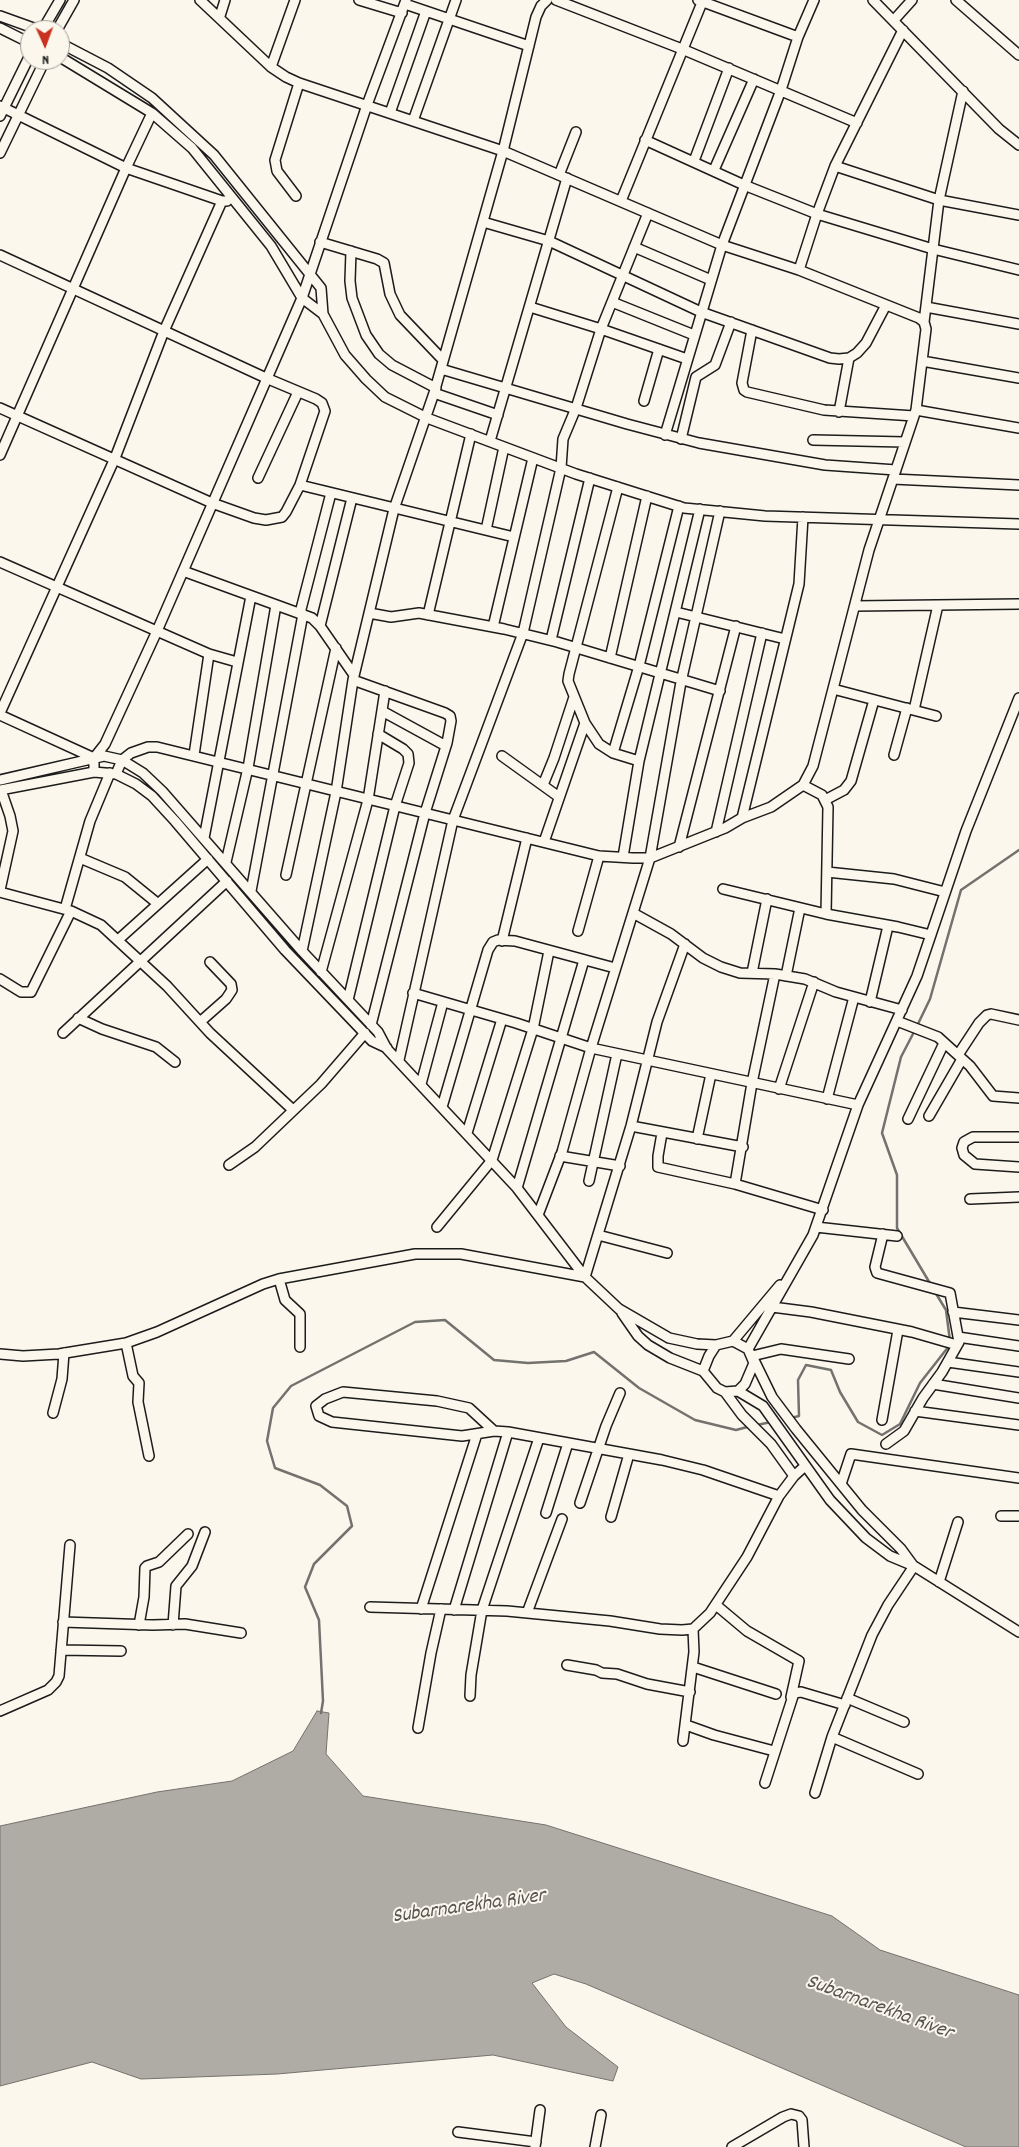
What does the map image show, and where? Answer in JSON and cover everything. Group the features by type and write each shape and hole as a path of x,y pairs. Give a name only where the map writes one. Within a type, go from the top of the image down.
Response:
{"street":[{"path":"49,20 60,0"},
{"path":"63,20 74,0"},
{"path":"200,0 220,16 271,67 299,84 503,151 722,245 799,270 924,322"},
{"path":"220,16 224,0"},
{"path":"271,67 295,0"},
{"path":"359,0 426,11 529,46"},
{"path":"414,121 456,0"},
{"path":"302,951 336,792 354,677 394,509 427,418 503,151 536,17 541,6 547,0"},
{"path":"556,0 682,48 857,123"},
{"path":"665,435 722,245 781,90 798,37 814,0"},
{"path":"873,0 999,129 1019,145"},
{"path":"894,20 912,0"},
{"path":"956,0 1019,55"},
{"path":"621,201 701,1 798,37"},
{"path":"94,772 94,758 105,744 157,631 302,298 367,105 404,6"},
{"path":"390,113 426,11"},
{"path":"0,16 20,23"},
{"path":"0,28 20,38"},
{"path":"799,270 835,166 903,30"},
{"path":"70,49 132,83 183,124 214,154 321,288 323,314 345,355 366,379 385,396 427,418 560,468 679,506 765,516 1019,524"},
{"path":"70,63 152,113 192,148 271,246 302,298 323,314"},
{"path":"694,161 729,68"},
{"path":"22,70 1,110 19,114 126,168 222,201 234,200"},
{"path":"0,153 40,70"},
{"path":"714,170 754,79"},
{"path":"296,196 277,171 275,160 299,84"},
{"path":"0,979 21,992 31,992 68,910 90,821 113,773 122,760 137,750 148,747 157,747 220,761 336,792 598,856 623,858 650,858 716,832 742,818 771,807 803,785 813,766 870,550 915,413 926,329 924,322 939,200 963,91"},
{"path":"0,455 72,289 152,113"},
{"path":"490,441 549,241 563,176 576,132"},
{"path":"645,140 744,185 817,214 933,249 1019,270"},
{"path":"835,166 939,200 1019,215"},
{"path":"94,758 0,714 58,589 115,458 164,331 222,201"},
{"path":"399,1060 453,820 523,634 560,468 563,440 576,408 601,329 648,213"},
{"path":"483,222 549,241 624,274 701,312 830,358 849,358 857,353 866,343 886,305"},
{"path":"320,242 384,263 390,294 400,315 442,364 507,387 681,439 825,465 896,470"},
{"path":"634,247 711,280"},
{"path":"351,251 350,281 352,298 366,335 379,354 392,365 435,390 498,415"},
{"path":"0,255 322,403 325,411 300,485 286,512 282,517 266,520 254,518 212,502 0,408"},
{"path":"612,302 694,335"},
{"path":"530,307 601,329 687,360"},
{"path":"926,307 1019,324"},
{"path":"681,439 696,377 715,366 731,322"},
{"path":"752,330 742,383 744,390 763,396 839,412 915,413 1019,428"},
{"path":"644,401 659,350"},
{"path":"839,412 849,358"},
{"path":"922,361 1019,378"},
{"path":"258,478 298,392"},
{"path":"428,615 471,434"},
{"path":"813,440 905,442"},
{"path":"486,530 504,447"},
{"path":"493,627 533,458"},
{"path":"550,640 590,478"},
{"path":"893,479 1019,485"},
{"path":"300,485 514,537"},
{"path":"618,487 575,647 569,674 570,688 585,723 599,744 613,753 639,761"},
{"path":"251,891 302,614 331,493"},
{"path":"610,658 647,496"},
{"path":"320,626 352,498"},
{"path":"613,753 639,666 679,506"},
{"path":"623,858 639,761 662,673 700,509"},
{"path":"538,1215 560,1156 590,1048 650,858 682,679 720,511"},
{"path":"742,818 799,584 803,517"},
{"path":"0,562 209,654 237,662"},
{"path":"183,571 302,614 320,626 354,677 450,716 451,727 425,813 371,1025"},
{"path":"204,838 250,596"},
{"path":"855,606 1019,604"},
{"path":"226,862 248,768 276,605"},
{"path":"894,755 911,709 938,605"},
{"path":"676,612 785,639"},
{"path":"369,613 391,617 413,613 493,627 575,647 720,691"},
{"path":"679,847 736,626"},
{"path":"716,832 762,633"},
{"path":"286,875 336,648"},
{"path":"194,756 209,654"},
{"path":"833,689 936,716"},
{"path":"321,972 368,800 385,691"},
{"path":"543,785 574,697"},
{"path":"738,1391 745,1384 753,1369 754,1363 750,1352 796,1266 823,1210 858,1105 917,976 966,831 1019,698"},
{"path":"825,800 844,790 851,780 856,769 874,700"},
{"path":"382,711 446,746"},
{"path":"544,842 585,723"},
{"path":"348,1000 395,806 409,759 408,754 403,749 378,734"},
{"path":"0,780 104,756 122,760 143,773 162,791 302,951 371,1025 387,1049 517,1188 586,1277 619,1308 669,1338 697,1344 716,1345 722,1342 733,1341 750,1352 772,1396 796,1428 862,1510 901,1549 914,1566"},
{"path":"502,756 559,798"},
{"path":"293,1110 200,1022 167,986 101,925 68,910 0,891 13,831 10,816 0,790 94,772 113,773 136,784 152,796 286,950 364,1033 372,1041 387,1049"},
{"path":"803,785 822,795 825,800 828,816 826,914"},
{"path":"502,941 527,838"},
{"path":"578,931 598,856"},
{"path":"80,858 125,877 157,903"},
{"path":"118,940 208,859"},
{"path":"827,872 894,879 945,892"},
{"path":"63,1033 227,881"},
{"path":"723,889 826,914 930,936"},
{"path":"752,973 767,899"},
{"path":"786,976 800,908"},
{"path":"633,913 685,944 703,958 721,967 740,973 775,974 814,982 854,997 902,1010"},
{"path":"870,1002 888,926"},
{"path":"442,1107 490,945 498,940 515,942 615,968"},
{"path":"586,1277 620,1166 663,1005 685,944"},
{"path":"436,1228 492,1160 533,1029 550,951"},
{"path":"517,1188 584,960"},
{"path":"200,1022 226,999 232,990 231,984 210,962"},
{"path":"735,1184 743,1147 752,1083 775,974"},
{"path":"779,1089 814,982"},
{"path":"413,993 502,1019 590,1048 858,1105"},
{"path":"827,1099 854,997"},
{"path":"421,1084 443,1002"},
{"path":"929,1116 979,1023 991,1014 1019,1020"},
{"path":"78,1018 102,1029 156,1047 175,1062"},
{"path":"467,1133 502,1019"},
{"path":"897,1021 941,1040 960,1057 993,1096 1019,1098"},
{"path":"228,1165 255,1147 321,1084 364,1033"},
{"path":"908,1119 941,1040"},
{"path":"589,1181 617,1054"},
{"path":"697,1139 711,1074"},
{"path":"631,1126 743,1147"},
{"path":"662,1133 658,1167 735,1184 823,1210"},
{"path":"1019,1137 973,1137 964,1142 962,1148 964,1155 975,1164 1019,1167"},
{"path":"560,1156 620,1166"},
{"path":"970,1199 1019,1197"},
{"path":"816,1227 898,1236"},
{"path":"883,1234 875,1267 877,1273 950,1293 958,1341 948,1362 904,1431 886,1444"},
{"path":"598,1235 667,1253"},
{"path":"0,1354 23,1356 64,1353 126,1343 157,1332 263,1284 279,1279 415,1254 461,1254 586,1277"},
{"path":"733,1341 796,1266"},
{"path":"279,1279 285,1300 300,1314 300,1347"},
{"path":"619,1308 638,1336 648,1345 670,1358 703,1371 771,1444 794,1476"},
{"path":"772,1308 811,1312 958,1341 1019,1346"},
{"path":"953,1312 1019,1320"},
{"path":"882,1420 898,1330"},
{"path":"126,1343 132,1375 139,1383 138,1402 149,1456"},
{"path":"703,1371 716,1345"},
{"path":"750,1352 781,1349 849,1359"},
{"path":"53,1413 62,1379 64,1353"},
{"path":"948,1362 1019,1372"},
{"path":"933,1384 1019,1398"},
{"path":"724,1392 738,1391 763,1406 830,1500 866,1538 890,1556 914,1566 1019,1632"},
{"path":"494,1431 469,1408 437,1401 343,1392 325,1399 316,1406 318,1416 332,1422 462,1436 494,1431 508,1432 629,1454 703,1470 779,1496"},
{"path":"580,1503 600,1449 606,1426 620,1393"},
{"path":"915,1411 1019,1425"},
{"path":"454,1610 508,1432"},
{"path":"421,1608 477,1434"},
{"path":"470,1696 471,1675 482,1610 538,1438"},
{"path":"546,1513 568,1443"},
{"path":"611,1517 629,1454"},
{"path":"841,1484 852,1454 1019,1478"},
{"path":"370,1607 527,1613 610,1621 660,1629 693,1629 716,1605 747,1557 779,1496 794,1476 805,1466"},
{"path":"1000,1516 1019,1516"},
{"path":"527,1613 562,1519"},
{"path":"939,1582 958,1522"},
{"path":"173,1625 176,1586 192,1566 205,1532"},
{"path":"139,1625 144,1597 145,1568 159,1562 188,1534"},
{"path":"0,1711 53,1686 59,1676 70,1545"},
{"path":"814,1793 832,1737 880,1617 914,1566"},
{"path":"716,1605 747,1631 799,1661 791,1697 765,1783"},
{"path":"418,1728 441,1609"},
{"path":"63,1622 195,1625 241,1633"},
{"path":"683,1741 693,1667 693,1629"},
{"path":"61,1650 121,1651"},
{"path":"567,1665 596,1670 602,1673 617,1674 646,1684 690,1692"},
{"path":"693,1667 776,1694"},
{"path":"791,1697 794,1693 801,1692 846,1702 904,1722"},
{"path":"686,1725 714,1735 774,1751"},
{"path":"832,1737 918,1774"},
{"path":"458,2132 535,2145 540,2110"},
{"path":"732,2147 774,2121 791,2114 799,2116 802,2120 804,2147"},
{"path":"595,2147 600,2115"}],"water":[{"name":"Subarnarekha River","path":"317,1711 329,1713 326,1754 363,1796 546,1825 832,1916 880,1950 1019,1995 1019,2147 966,2147 586,1984 554,1974 532,1983 566,2027 618,2067 613,2081 493,2055 277,2074 141,2079 92,2062 0,2086 0,1826 157,1792 232,1781 293,1751"}],"waterway":[{"path":"917,1026 930,999 961,890 1019,850"},
{"path":"915,1030 901,1057 882,1133 897,1175 897,1228 931,1285"},
{"path":"935,1292 946,1310 950,1341"},
{"path":"321,1713 323,1701 319,1620 305,1587 314,1564 352,1526 347,1506 320,1485 275,1468 267,1441 273,1408 291,1386 415,1322 445,1320 494,1360 528,1363 566,1361 594,1352 639,1388 695,1420 736,1430 751,1426"},
{"path":"791,1418 799,1416 798,1380 806,1365 831,1370 840,1392 858,1422 882,1435 900,1424 920,1383 949,1346"},
{"path":"757,1425 771,1422"}]}
